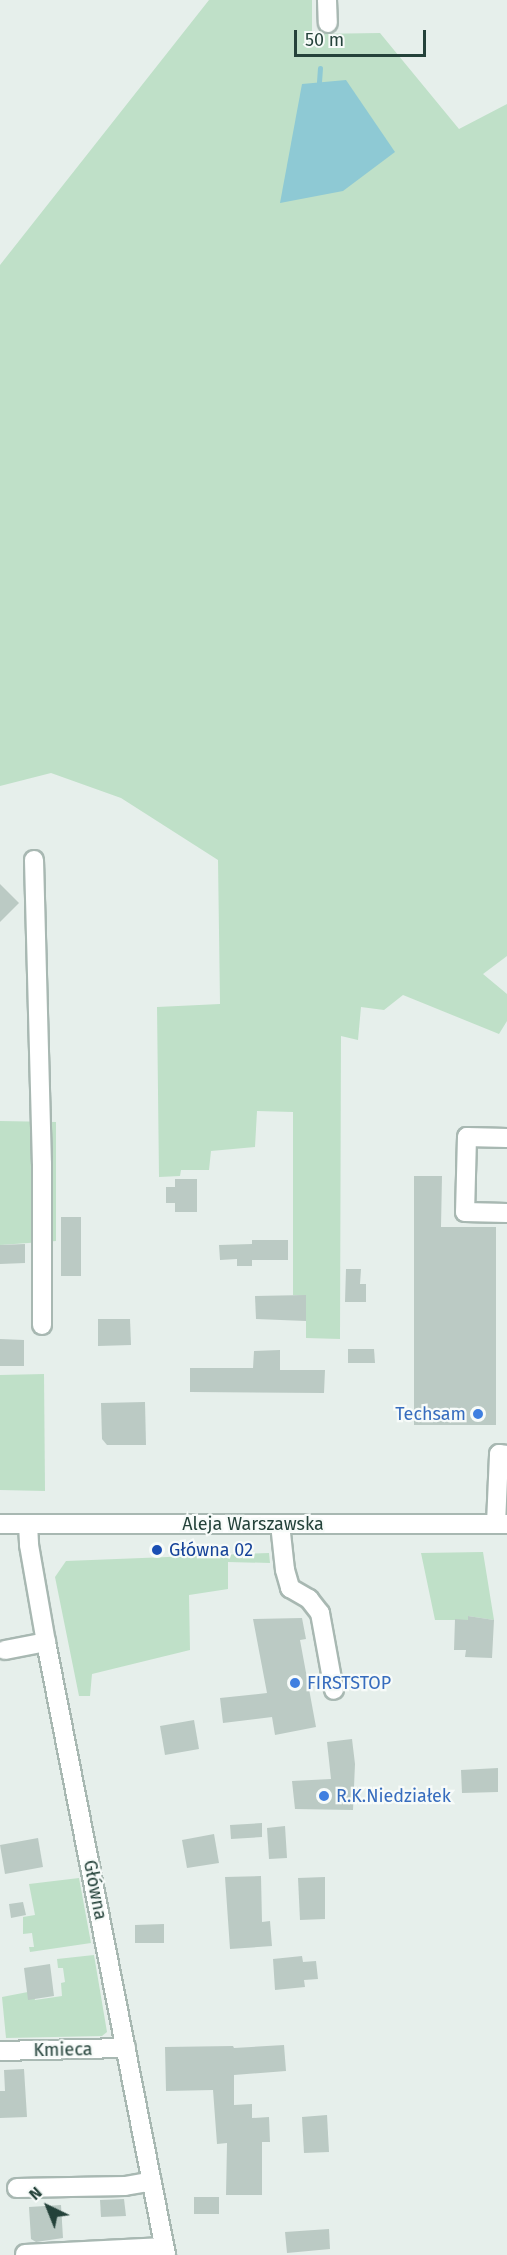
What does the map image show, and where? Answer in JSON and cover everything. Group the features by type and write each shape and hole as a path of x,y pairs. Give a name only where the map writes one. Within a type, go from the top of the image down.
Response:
{"street":[{"path":"327,0 328,23"},
{"path":"34,860 42,1164 42,1325"},
{"path":"507,1138 467,1137 465,1212 507,1213"},
{"path":"502,1524 499,1454 507,1455"},
{"name":"Aleja Warszawska","path":"0,1524 502,1524"},
{"name":"Główna","path":"28,1524 29,1545 46,1642 165,2251"},
{"path":"280,1524 285,1570 290,1588 309,1599 320,1613 334,1690"},
{"path":"5,1650 46,1642"},
{"name":"Kmieca","path":"0,2051 126,2048"},
{"path":"17,2188 125,2186 152,2181"},
{"path":"25,2254 165,2251"}],"green space":[{"path":"209,0 312,0 312,34 380,33 459,129 507,104 507,956 483,974 507,994 507,1021 499,1034 403,995 384,1010 361,1007 358,1040 341,1036 340,1339 306,1338 306,1296 293,1295 293,1112 257,1111 255,1147 211,1151 209,1170 181,1170 180,1176 159,1177 157,1007 220,1004 218,860 121,798 51,773 0,786 0,265"},
{"path":"0,1121 56,1122 56,1241 0,1245"},
{"path":"44,1374 45,1491 0,1490 0,1375"},
{"path":"483,1552 494,1620 468,1616 468,1620 435,1620 421,1553"},
{"path":"269,1553 270,1563 228,1562 228,1589 189,1595 190,1650 92,1674 90,1696 79,1696 55,1577 66,1561"},
{"path":"79,1878 91,1943 30,1952 29,1947 34,1947 32,1933 23,1934 23,1917 35,1915 29,1884"},
{"path":"94,1955 107,2032 102,2036 6,2038 2,1997 33,1991 35,2000 62,1996 61,1983 65,1982 63,1968 58,1968 57,1959"}],"water":[{"path":"346,80 395,152 343,191 280,203 302,84"}],"building":[{"path":"0,884 19,903 0,922"},
{"path":"414,1176 442,1176 441,1227 496,1227 496,1425 414,1425"},
{"path":"175,1179 197,1179 197,1212 175,1212 175,1203 166,1203 166,1187 175,1187"},
{"path":"61,1217 81,1217 81,1276 61,1276"},
{"path":"252,1240 288,1240 288,1260 252,1260 252,1266 237,1266 237,1259 220,1260 219,1245 252,1244"},
{"path":"25,1244 25,1263 0,1264 0,1245"},
{"path":"346,1269 361,1269 360,1284 366,1284 366,1302 345,1302"},
{"path":"306,1295 306,1321 256,1319 255,1296"},
{"path":"98,1319 130,1319 131,1345 98,1346"},
{"path":"0,1339 24,1340 24,1366 0,1366"},
{"path":"348,1349 374,1349 375,1363 348,1363"},
{"path":"280,1350 280,1370 325,1370 324,1393 190,1392 190,1368 253,1368 254,1351"},
{"path":"145,1402 146,1445 107,1445 102,1439 101,1403"},
{"path":"468,1616 494,1620 492,1658 465,1657 466,1650 454,1650 455,1619 468,1620"},
{"path":"302,1618 306,1639 300,1640 316,1727 275,1735 272,1717 223,1723 220,1698 267,1693 253,1619"},
{"path":"194,1720 199,1749 165,1755 160,1726"},
{"path":"352,1739 355,1764 353,1810 295,1809 292,1781 331,1779 327,1742"},
{"path":"498,1768 498,1792 462,1793 461,1770"},
{"path":"262,1823 262,1837 231,1839 230,1825"},
{"path":"285,1826 287,1858 269,1859 267,1828"},
{"path":"214,1834 219,1863 187,1868 182,1840"},
{"path":"38,1838 43,1867 5,1874 0,1845"},
{"path":"261,1876 262,1922 270,1921 272,1946 230,1949 225,1877"},
{"path":"325,1877 325,1919 300,1920 298,1878"},
{"path":"23,1902 26,1915 11,1918 9,1904"},
{"path":"164,1924 164,1943 135,1943 135,1925"},
{"path":"302,1956 303,1962 316,1961 318,1979 304,1980 305,1987 275,1990 273,1959"},
{"path":"50,1964 54,1996 28,2000 24,1968"},
{"path":"284,2045 286,2071 234,2075 234,2105 252,2104 252,2118 269,2117 270,2142 262,2142 262,2195 226,2195 227,2143 217,2144 213,2090 166,2091 165,2047 233,2046 234,2048"},
{"path":"24,2069 27,2117 0,2118 0,2091 5,2091 4,2070"},
{"path":"327,2115 329,2152 304,2153 302,2117"},
{"path":"194,2197 219,2197 219,2214 194,2214"},
{"path":"124,2199 126,2216 101,2217 100,2200"},
{"path":"61,2205 63,2238 36,2242 31,2239 29,2207"},
{"path":"329,2229 330,2249 287,2253 285,2232"}],"waterway":[{"path":"319,82 320,68"}],"place":[{"name":"Techsam","path":"478,1414"},
{"name":"Główna 02","path":"157,1550"},
{"name":"FIRSTSTOP","path":"295,1683"},
{"name":"R.K.Niedziałek","path":"324,1796"}]}
